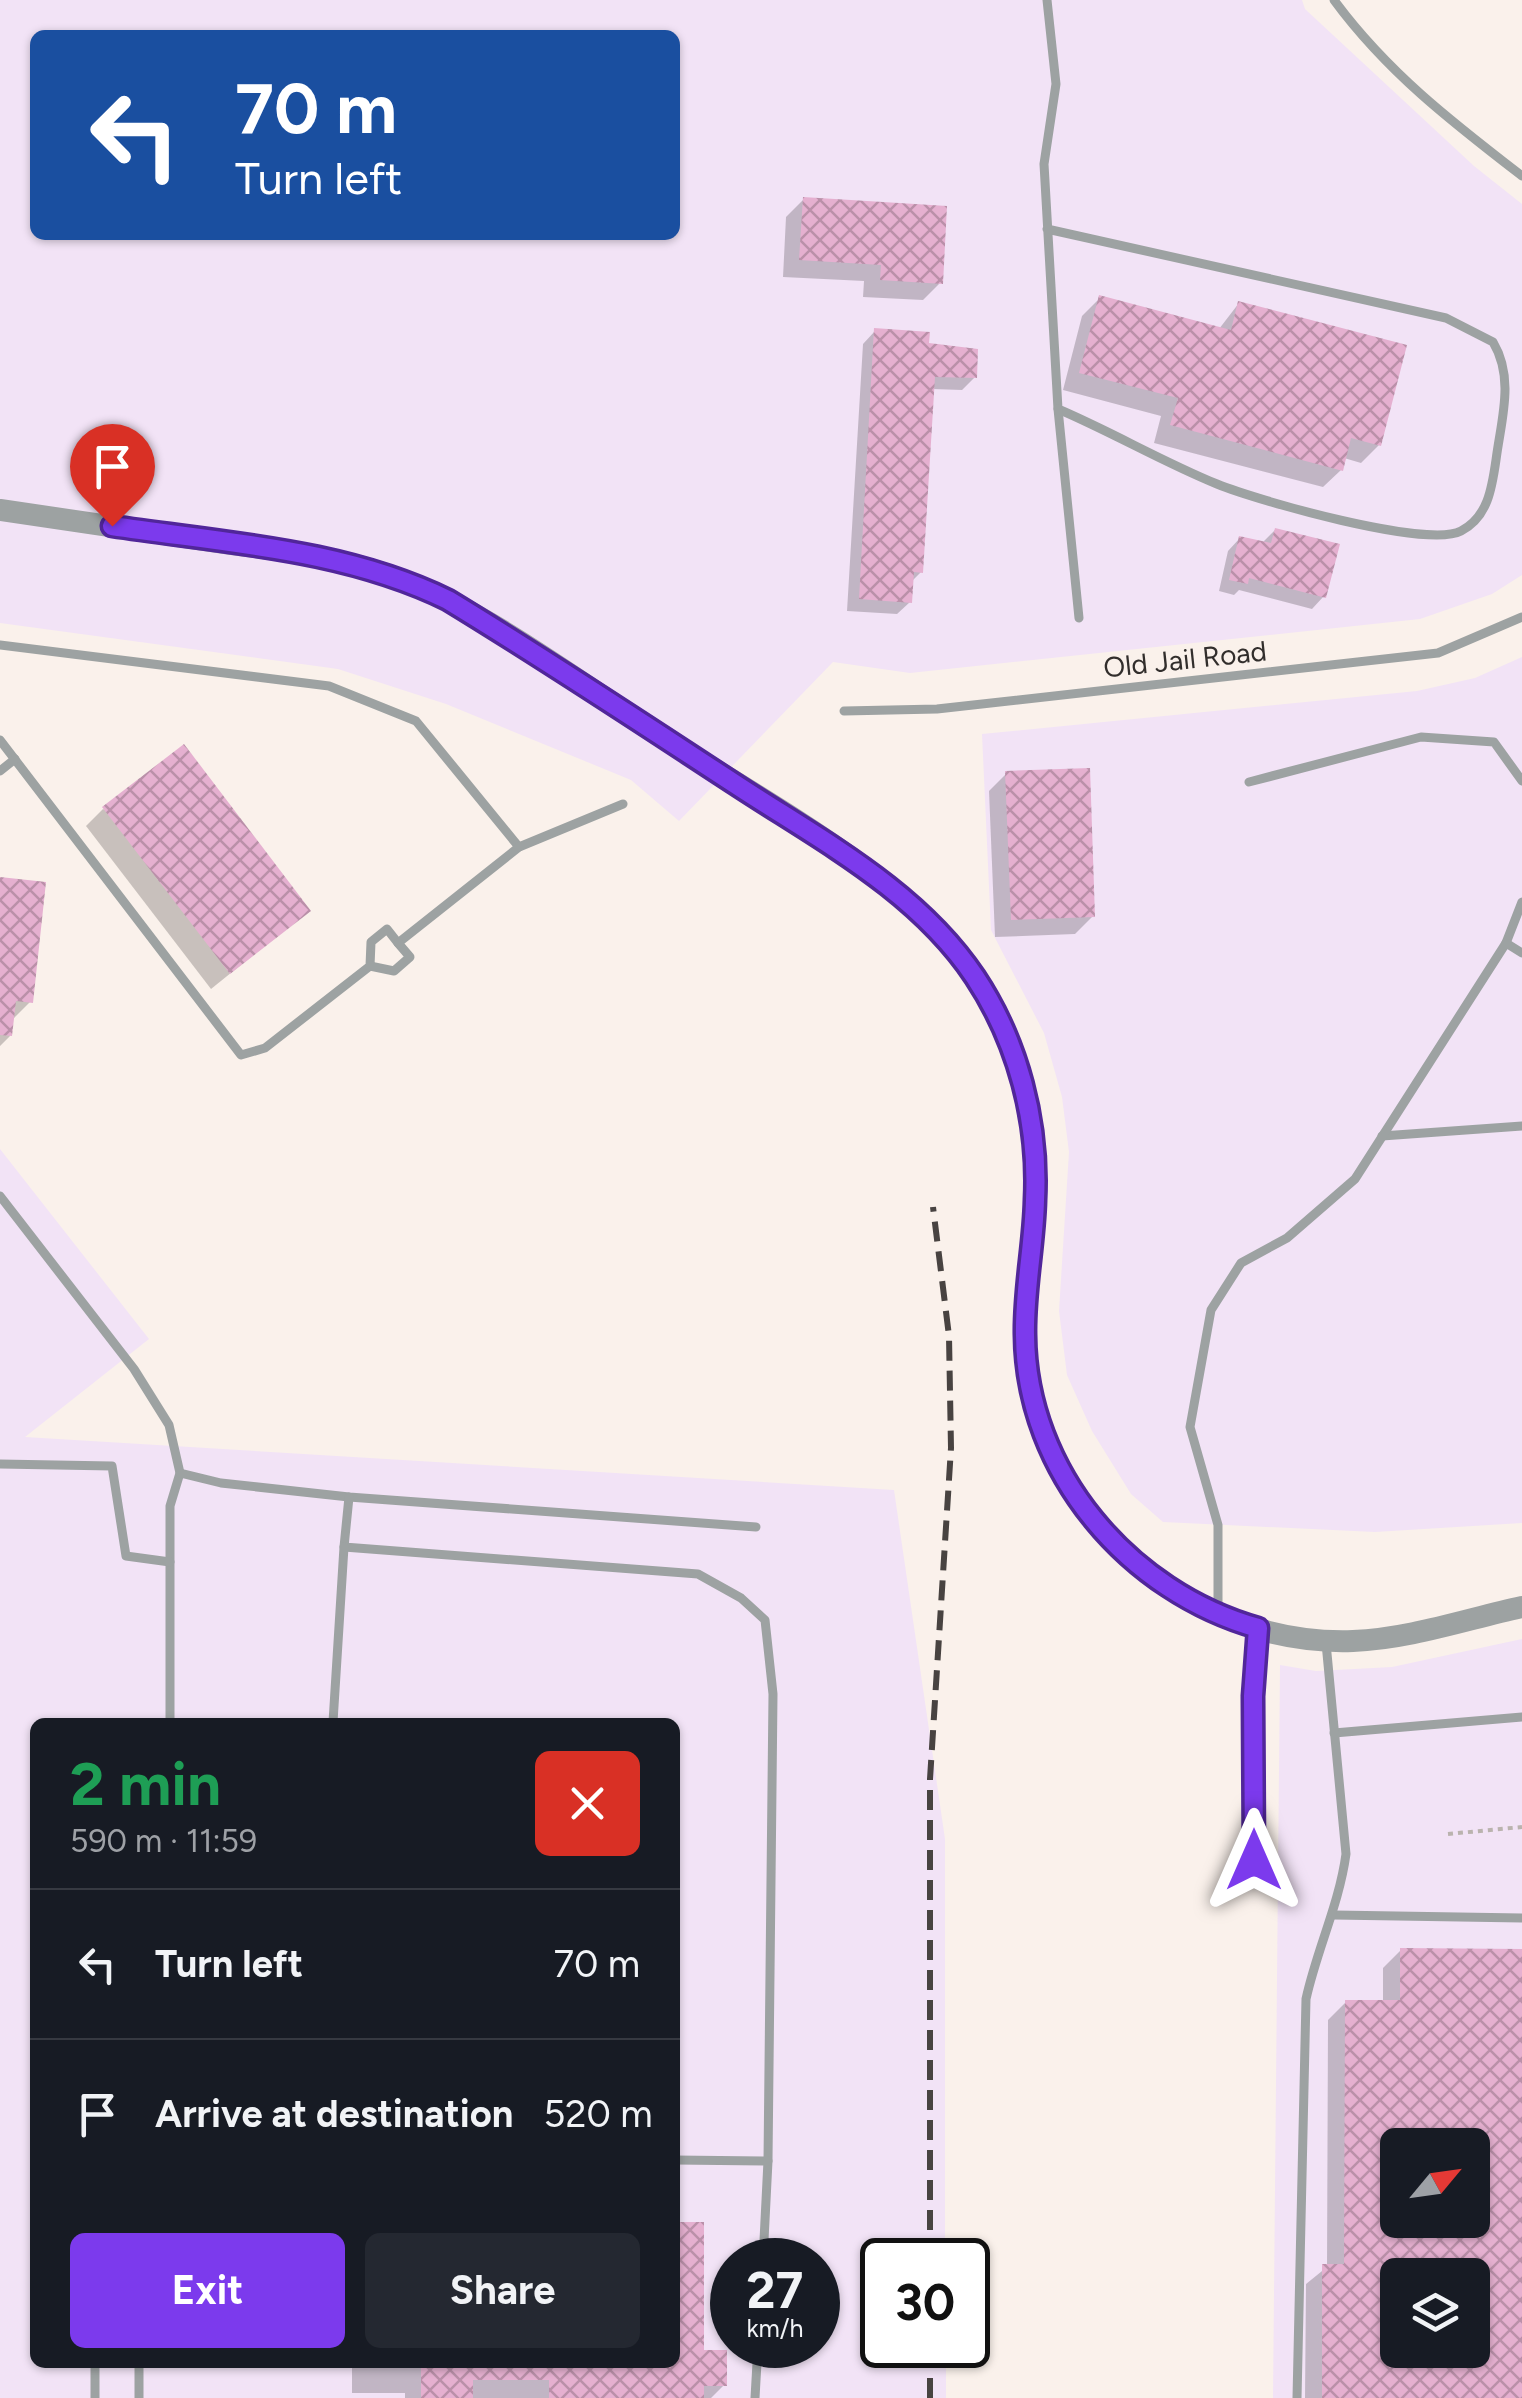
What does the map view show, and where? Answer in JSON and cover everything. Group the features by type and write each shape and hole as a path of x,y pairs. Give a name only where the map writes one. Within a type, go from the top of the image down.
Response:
{"street":[{"path":"0,510 299,554 377,570 448,600 870,873 924,916 976,978 1009,1042 1021,1077 1035,1156 1024,1339 1039,1421 1058,1466 1103,1531 1186,1602 1258,1628 1326,1640 1390,1637 1522,1607"},
{"path":"1254,1860 1253,1696 1258,1628"}],"lane":[{"path":"1047,0 1056,84 1044,164 1047,229 1058,410 1079,618"},
{"path":"1334,0 1377,56 1408,86 1522,176"},
{"path":"1047,229 1446,318 1493,342 1507,378 1493,480 1484,512 1452,535 1418,536 1328,516 1218,484 1058,410"},
{"name":"Old Jail Road","path":"844,710 936,709 1438,654 1522,618"},
{"path":"0,646 329,686 416,721 519,847"},
{"path":"1249,782 1421,737 1494,742 1522,781"},
{"path":"0,740 241,1056 265,1048 370,966 371,942 387,929 410,957 383,972 370,966"},
{"path":"0,771 15,760"},
{"path":"398,943 519,847 623,804"},
{"path":"1218,1616 1218,1525 1190,1427 1210,1310 1241,1262 1287,1238 1355,1179 1506,943 1522,902"},
{"path":"1506,943 1522,953"},
{"path":"1382,1136 1522,1126"},
{"path":"0,1196 134,1369 170,1425 180,1473 170,1506 170,1718"},
{"path":"0,1464 112,1466 126,1556 134,1561 170,1562"},
{"path":"180,1473 222,1483 349,1497 756,1527"},
{"path":"333,1718 349,1497"},
{"path":"344,1547 698,1574 741,1598 765,1620 773,1694 764,2238"},
{"path":"1298,2398 1306,1999 1316,1953 1334,1915 1346,1854 1326,1640"},
{"path":"1334,1734 1522,1716"},
{"path":"1334,1915 1522,1918"},
{"path":"680,2160 768,2161"},
{"path":"94,2368 95,2398"},
{"path":"139,2368 139,2398"},
{"path":"755,2398 757,2368"}],"path":[{"path":"1448,1834 1522,1828"}],"shaded area":[{"path":"0,0 1302,0 1305,9 1474,166 1522,204 1522,575 1492,594 1420,619 910,673 833,662 679,821 631,780 446,704 338,669 0,623"},
{"path":"1522,657 1522,1523 1375,1532 1163,1522 1131,1494 1092,1431 1067,1375 1059,1311 1069,1152 1062,1097 1044,1033 991,930 982,734 1417,691 1475,678"},
{"path":"0,1149 149,1339 25,1437 894,1490 945,1839 945,2238 860,2238 860,2368 946,2368 946,2398 0,2398"},
{"path":"1522,1639 1522,2398 1273,2398 1280,1665 1316,1671 1392,1667"}],"building":[{"path":"803,197 947,206 943,284 880,280 881,265 799,260"},
{"path":"1099,295 1231,330 1238,301 1407,345 1381,446 1351,438 1343,471 1170,425 1178,398 1079,373"},
{"path":"874,328 930,332 929,343 978,349 977,378 935,377 923,573 914,572 912,603 859,599"},
{"path":"1275,528 1340,544 1326,598 1249,578 1248,584 1229,580 1239,536 1271,543"},
{"path":"184,744 311,911 230,974 102,807"},
{"path":"1090,768 1095,917 1011,920 1005,771"},
{"path":"0,877 46,882 33,1003 16,1001 12,1036 0,1035"},
{"path":"1400,1948 1522,1949 1522,2398 1322,2398 1322,2264 1344,2264 1345,2000 1400,2000"},
{"path":"680,2222 704,2222 704,2350 710,2350 710,2368 727,2368 727,2386 704,2386 704,2398 549,2398 549,2380 473,2380 473,2398 421,2398 421,2368 680,2368"}],"railway":[{"path":"930,2238 930,1779 951,1448 949,1336 933,1207"},
{"path":"930,2368 930,2398"}],"route":[{"path":"112,526 340,561 377,570 448,600 870,873 942,935 976,978 994,1009 1021,1077 1030,1117 1036,1199 1024,1339 1039,1421 1058,1466 1103,1531 1142,1568 1186,1602 1258,1628 1253,1696 1254,1860"}]}
